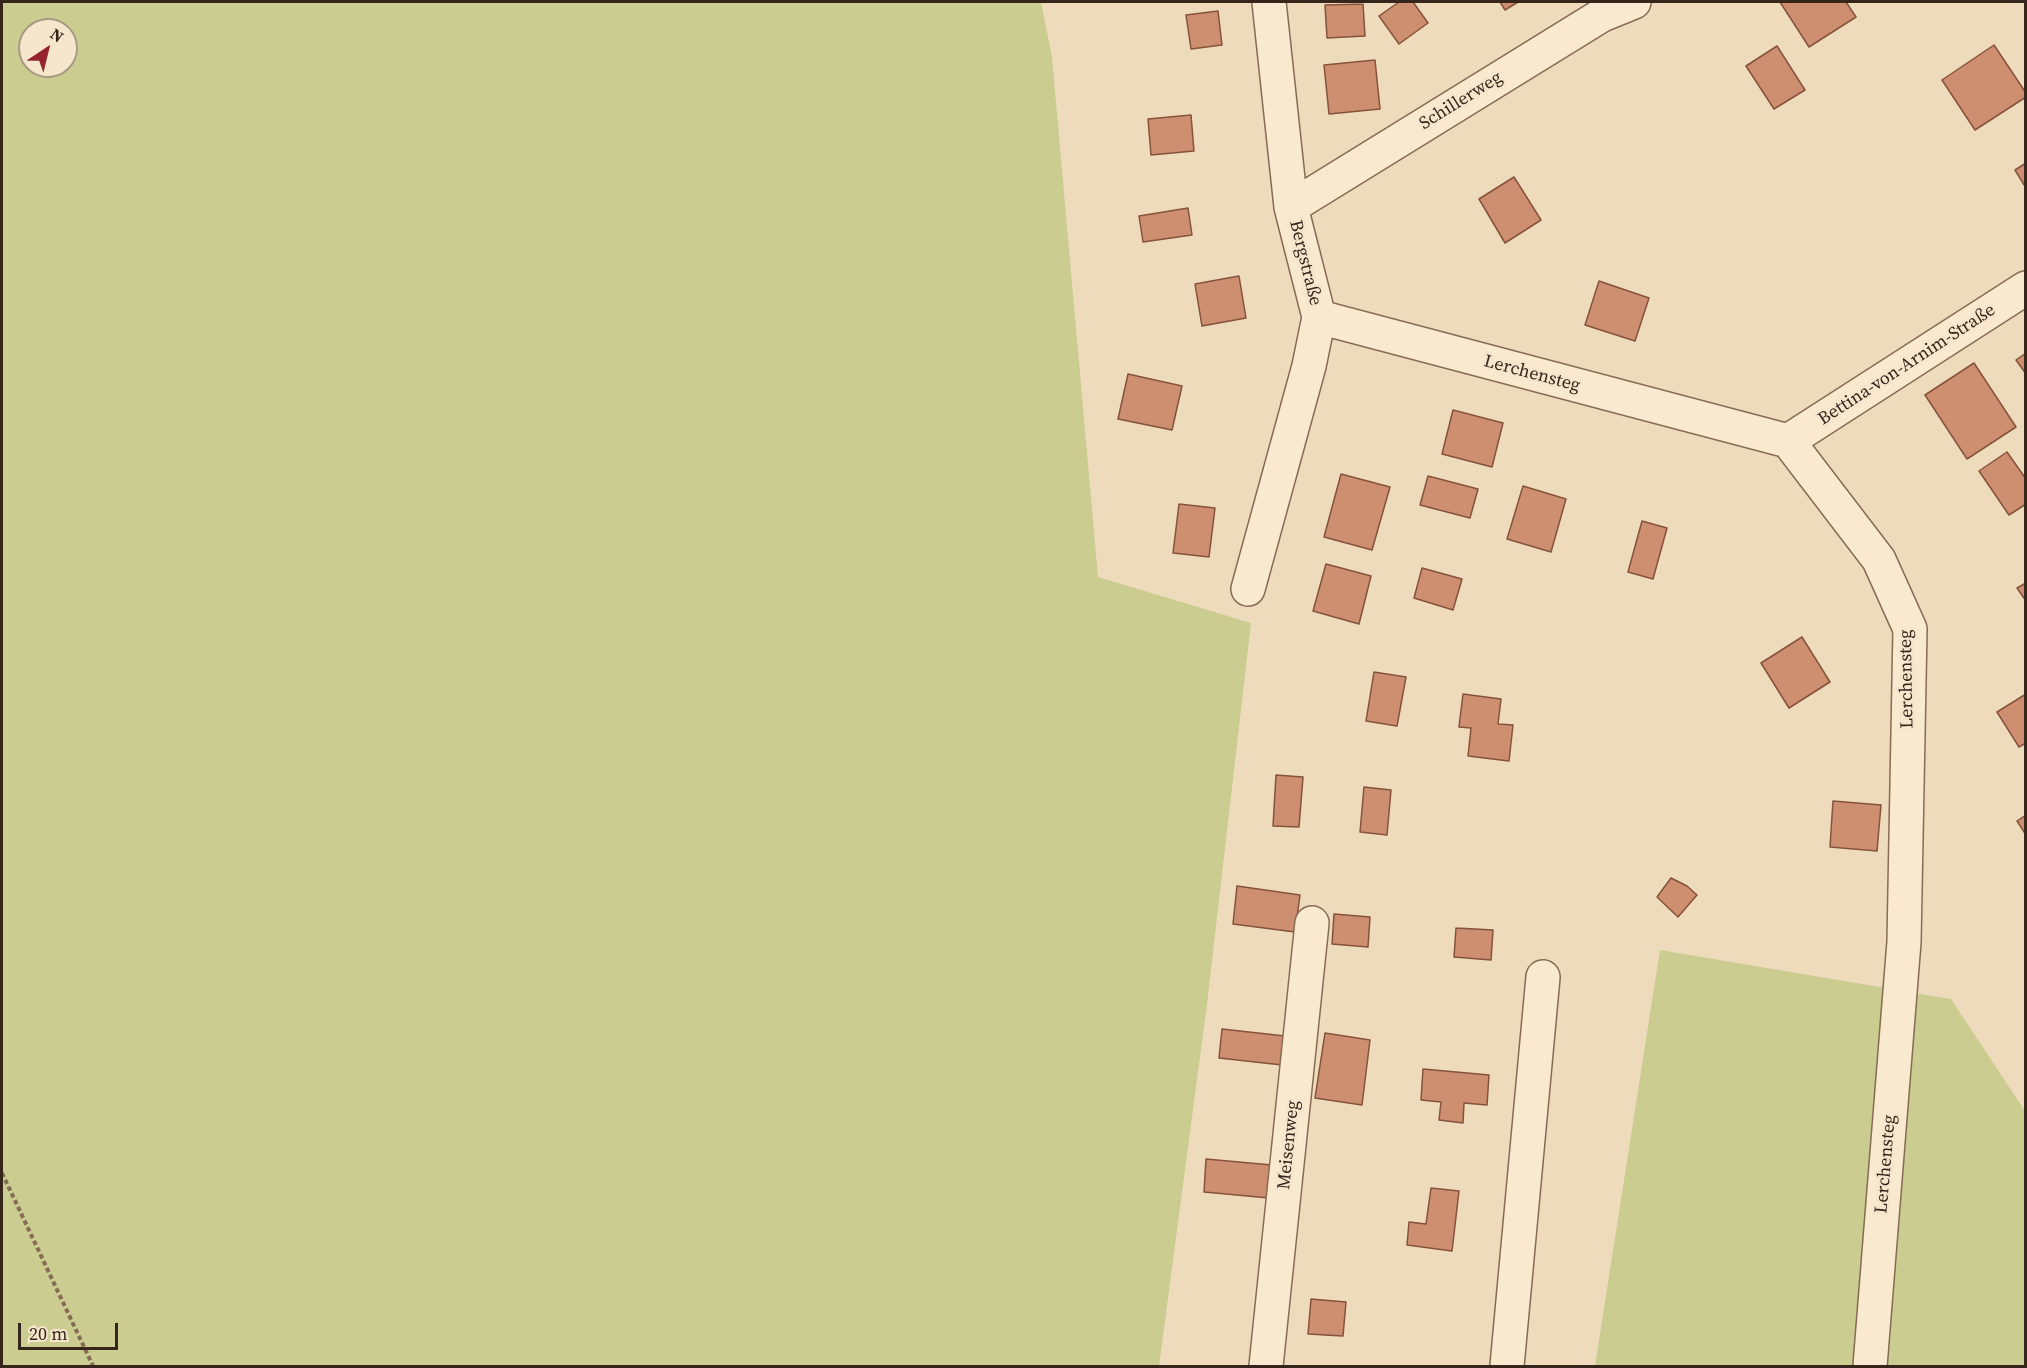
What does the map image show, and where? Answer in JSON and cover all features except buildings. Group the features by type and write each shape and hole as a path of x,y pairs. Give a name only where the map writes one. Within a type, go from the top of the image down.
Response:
{"street":[{"name":"Bergstraße","path":"1248,589 1319,317 1291,207 1269,2"},
{"name":"Schillerweg","path":"1291,207 1602,15 1634,2"},
{"name":"Bettina-von-Arnim-Straße","path":"1788,441 2025,288"},
{"name":"Lerchensteg","path":"1319,317 1788,441 1879,560 1910,629 1904,942 1870,1366"},
{"name":"Meisenweg","path":"1266,1366 1312,922"},
{"path":"1507,1366 1543,977"}],"path":[{"path":"2,1173 93,1366"}],"green space":[{"path":"2,2 1041,2 1052,57 1098,577 1251,623 1207,1004 1159,1366 2,1366"},
{"path":"1660,950 1951,999 2025,1111 2025,1366 1595,1366"}]}
